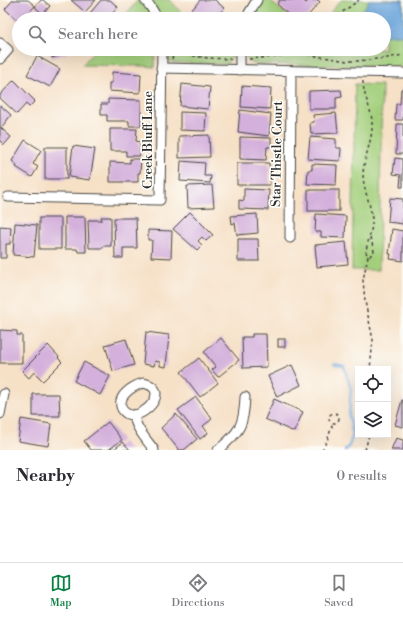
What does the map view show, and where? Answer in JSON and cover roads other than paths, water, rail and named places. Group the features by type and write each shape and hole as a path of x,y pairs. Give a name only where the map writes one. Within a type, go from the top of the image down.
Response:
{"street":[{"path":"145,0 154,12"},
{"path":"251,12 257,0"},
{"path":"0,43 8,50 0,59"},
{"name":"Creek Bluff Lane","path":"8,198 160,200 162,56"},
{"path":"240,56 240,70"},
{"path":"161,68 403,73"},
{"name":"Star Thistle Court","path":"290,238 291,71"},
{"path":"0,414 4,394"},
{"path":"218,450 231,439 241,426 244,416 245,397"},
{"path":"134,416 137,427 154,450"}],"water":[{"path":"369,0 403,0 403,35 391,35 391,12 362,12"}],"waterway":[{"path":"334,364 344,366 351,389 349,416 353,435 349,446 345,450"}]}
